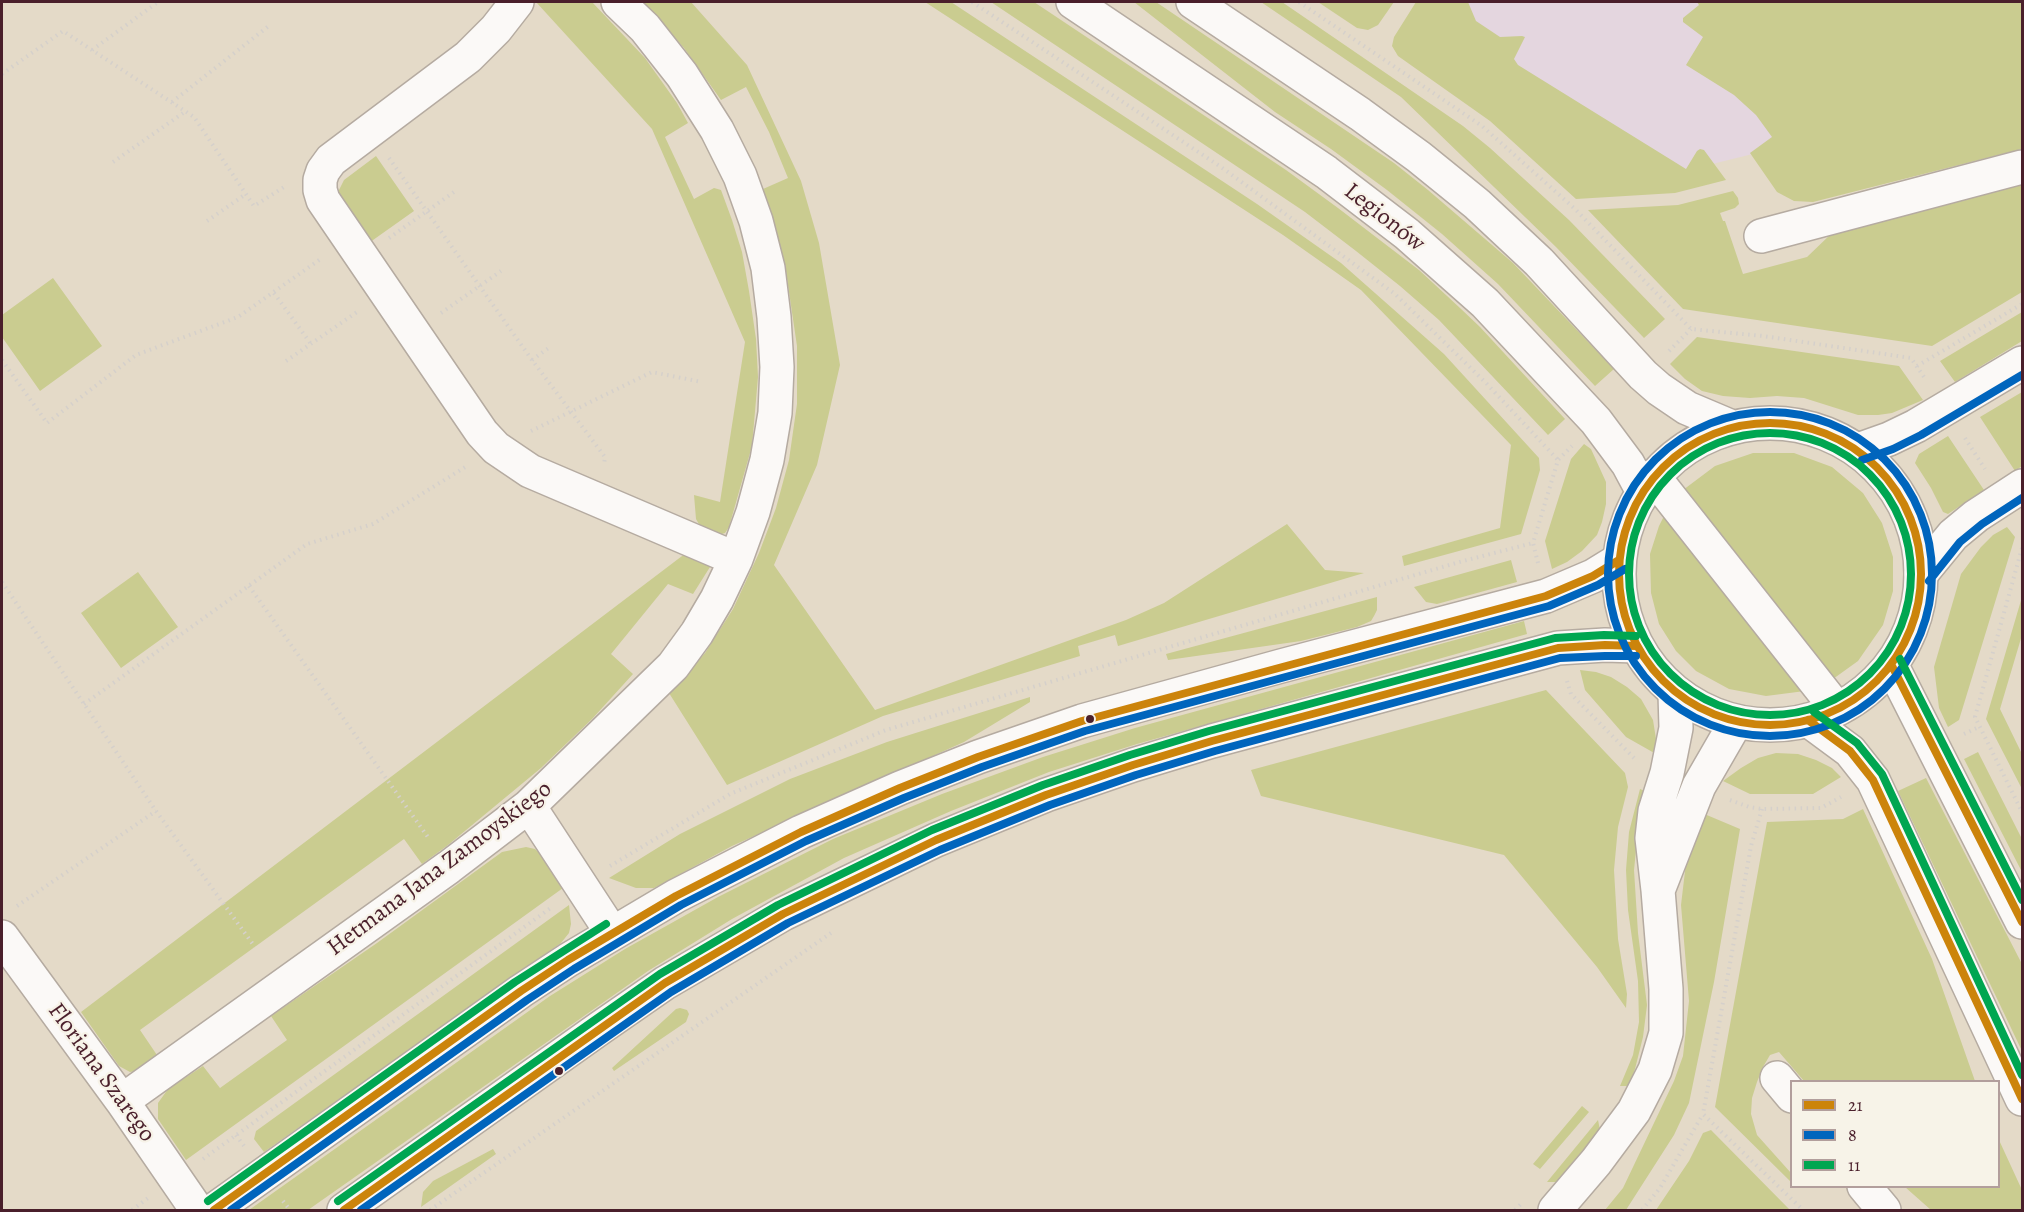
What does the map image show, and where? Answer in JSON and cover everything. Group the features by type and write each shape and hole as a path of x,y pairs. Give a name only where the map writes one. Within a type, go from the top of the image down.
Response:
{"main road":[{"path":"517,2 496,29 468,57 331,160 320,180 323,200 483,433 496,448 530,471 736,559"},
{"name":"Hetmana Jana Zamoyskiego","path":"122,1101 449,867 529,806 672,666 697,633 736,559 753,512 767,460 775,413 777,367 768,268 756,221 740,176 717,130 682,75 645,28 618,2"},
{"name":"Legionów","path":"1073,2 1326,172 1407,234 1485,303 1596,421 1628,464 1648,484 1872,780 2022,1099"},
{"path":"1193,2 1367,119 1419,157 1477,204 1539,262 1643,375 1659,389 1687,408 1732,427"},
{"path":"1761,236 2022,167"},
{"path":"1858,450 1916,426 2022,363"},
{"path":"1770,422 1797,425 1825,433 1858,450 1884,474 1905,504 1917,538 1921,574 1920,593 1910,631 1891,664 1872,686 1848,703 1822,714 1772,725 1736,722 1704,710 1675,693 1653,671 1636,646 1628,629 1619,595 1619,560 1626,525 1648,484 1672,458 1711,434 1732,427 1770,422"},
{"path":"1921,574 1953,535 1976,516 2022,486"},
{"path":"214,1210 521,991 612,933 692,888 801,832 900,788 978,757 1082,721 1153,700 1546,596 1593,576 1619,560"},
{"path":"344,1210 681,973 783,914 936,840 1046,795 1212,741 1558,648 1636,646"},
{"path":"1891,664 2022,922"},
{"path":"1555,1210 1622,1130 1645,1091 1666,1033 1667,1014 1652,838 1655,811 1669,764 1676,728 1675,693"},
{"path":"1658,890 1699,786 1736,722"},
{"path":"529,806 612,933"},
{"name":"Floriana Szarego","path":"6,924 122,1101 197,1210"},
{"path":"1866,1188 1884,1210"}],"path":[{"path":"92,50 158,2"},
{"path":"972,2 1221,167 1395,294 1487,384 1558,460"},
{"path":"1299,2 1482,126 1575,209 1691,329 1763,336 1911,358 1929,385"},
{"path":"172,102 270,25"},
{"path":"2,74 63,31 194,117 254,206 291,182"},
{"path":"113,162 186,111"},
{"path":"370,130 532,360 605,457 601,502"},
{"path":"2,360 47,423 136,355 238,317 333,250 371,250 454,192"},
{"path":"207,221 246,194"},
{"path":"413,332 501,271"},
{"path":"274,293 311,344"},
{"path":"1917,367 2022,304"},
{"path":"286,362 362,308"},
{"path":"1664,356 1691,329"},
{"path":"532,360 550,347"},
{"path":"84,704 307,544 373,524 496,448 652,372 702,382"},
{"path":"1959,429 1988,473"},
{"path":"1539,565 1533,543 1558,460 1574,443"},
{"path":"176,1178 582,885 670,828 730,794 886,730 1452,564 1533,543"},
{"path":"2022,550 1975,717 2022,812"},
{"path":"2,582 156,811 255,947"},
{"path":"249,586 449,867"},
{"path":"1565,673 1571,694 1632,757 1637,759"},
{"path":"1559,681 1567,680"},
{"path":"1727,799 1762,809 1821,808 1845,795"},
{"path":"1642,1210 1666,1178 1703,1114 1751,846 1762,809"},
{"path":"6,924 156,811"},
{"path":"430,1210 839,927"},
{"path":"1703,1114 1803,1210"},
{"path":"1515,1210 1522,1202"}],"shaded area":[{"path":"1448,2 1702,2 1801,142 1680,172 1517,69"}],"green space":[{"path":"536,2 592,2 645,58 677,103 688,123 665,137 694,199 714,188 721,190 732,220 742,252 749,291 756,339 758,377 752,446 729,527 725,533 719,535 700,526 696,519 694,495 720,502 745,342 652,129"},
{"path":"643,2 691,2 747,65 801,181 819,243 840,365 817,465 774,565 875,710 1126,620 1164,603 1287,524 1325,570 1364,573 1118,646 1115,635 1078,646 1080,656 883,716 727,785 669,693 705,653 733,609 759,553 776,508 789,460 797,404 797,346 785,265 763,189 788,178 769,132 746,87 721,100 684,48"},
{"path":"925,2 951,2 1257,204 1341,263 1444,354 1539,458 1540,470 1521,534 1404,566 1402,556 1500,528 1511,445 1361,290 1283,235"},
{"path":"991,2 1034,2 1286,170 1419,270 1480,327 1565,419 1548,435 1439,320 1356,251 1305,212"},
{"path":"1134,2 1156,2 1394,163 1513,263 1614,369 1595,386 1498,284 1442,234 1331,149 1275,112"},
{"path":"1261,2 1282,2 1463,126 1569,220 1665,319 1644,338 1556,247 1401,97"},
{"path":"1318,2 1394,2 1378,25 1368,30 1357,28"},
{"path":"1416,2 1468,2 1476,21 1500,37 1525,37 1514,59 1518,65 1686,169 1697,151 1704,150 1726,180 1675,193 1576,199 1490,121 1398,56 1392,46 1394,37"},
{"path":"1697,2 2022,2 2022,149 1813,202 1794,201 1777,192 1750,153 1772,137 1756,115 1734,95 1686,65 1703,37 1683,22 1683,18 1699,5"},
{"path":"376,156 414,211 366,245 337,194 344,180"},
{"path":"2022,184 2022,292 1932,346 1683,309 1588,210 1678,205 1733,191 1739,204 1735,208 1720,213 1725,221 1743,274 1807,257 1832,233"},
{"path":"53,278 102,346 40,391 2,337 2,315"},
{"path":"2022,312 2022,341 1955,382 1940,361"},
{"path":"1697,337 1899,366 1923,400 1892,413 1858,415 1804,398 1777,396 1750,398 1723,396 1702,391 1670,364"},
{"path":"2022,392 2022,466 2015,471 1980,417"},
{"path":"1948,436 1984,490 1948,514 1943,512 1915,463 1919,454"},
{"path":"1584,444 1591,449 1606,482 1606,504 1602,522 1597,535 1582,551 1552,569 1545,541 1571,459"},
{"path":"1753,453 1794,453 1832,467 1863,493 1882,523 1893,557 1893,591 1883,625 1858,661 1833,679 1683,490 1715,466"},
{"path":"1665,514 1805,691 1766,696 1729,689 1696,671 1676,651 1659,624 1651,593 1650,554"},
{"path":"2007,527 2015,537 1959,720 1948,727 1939,708 1934,667 1961,574 1981,547 1993,535"},
{"path":"686,553 704,560 710,567 693,594 668,584 611,654 633,674 592,719 541,768 422,864 404,839 140,1030 159,1058 136,1071 130,1072 119,1066 81,1012"},
{"path":"1511,560 1517,582 1437,604 1426,602 1414,587"},
{"path":"138,572 178,627 121,668 81,613"},
{"path":"1377,597 1377,610 1371,621 1357,627 1301,641 1168,660 1166,654"},
{"path":"2022,597 2022,635 2000,709 2022,754 2022,789 1986,719"},
{"path":"1524,621 1527,634 1137,744 1049,772 951,811 844,858 732,919 648,971 308,1210 249,1210 550,996 625,949 718,897 833,839 942,794 1043,757 1135,728"},
{"path":"1580,670 1611,677 1641,699 1653,720 1656,754 1626,737 1585,690"},
{"path":"1546,690 1625,773 1628,787 1618,827 1614,870 1618,939 1627,994 1626,1008 1597,967 1504,855 1261,796 1251,770"},
{"path":"1030,697 1030,702 964,742 732,846 654,888 636,888 609,878 680,834 790,779 887,742"},
{"path":"1978,752 2022,839 2022,872 1964,759"},
{"path":"1776,753 1798,754 1816,760 1832,768 1841,777 1813,794 1750,794 1723,781 1758,758"},
{"path":"1926,778 2022,964 2022,1051 1898,791"},
{"path":"1640,789 1647,792 1638,831 1634,870 1638,933 1647,1005 1643,1037 1635,1069 1629,1086 1620,1086 1633,1055 1639,1022 1638,981 1628,910 1626,870 1629,832"},
{"path":"1863,809 1932,959 1975,1080 1803,1080 1779,1052 1770,1055 1757,1082 1752,1098 1751,1114 1757,1135 1790,1172 1790,1181 1715,1107 1767,822 1843,819"},
{"path":"1702,813 1740,829 1714,982 1689,1103 1674,1135 1626,1210 1605,1210 1623,1188 1674,1081 1683,1056 1689,1001 1681,905 1686,863"},
{"path":"526,847 535,849 545,858 563,888 186,1160 158,1119 158,1103 168,1089 203,1066 220,1088 287,1040 271,1016 377,943 502,852"},
{"path":"569,905 571,924 569,933 561,943 264,1152 254,1139 256,1131"},
{"path":"676,1009 687,1010 689,1014 686,1022 614,1071 612,1068"},
{"path":"1582,1106 1589,1112 1540,1169 1533,1164"},
{"path":"1598,1120 1600,1130 1558,1182 1547,1182"},
{"path":"1711,1130 1790,1210 1656,1210 1689,1161 1703,1133"},
{"path":"2000,1142 2022,1190 2022,1210 1931,1210 1906,1188 2000,1188"},
{"path":"493,1149 496,1154 421,1207 423,1192 433,1181"}],"transit line":[{"name":"8","path":"1862,460 1893,449 1921,435 2022,375"},
{"name":"8","path":"1770,412 1802,415 1846,431 1873,449 1895,471 1913,498 1925,527 1932,574 1929,606 1913,650 1895,677 1873,699 1846,717 1817,729 1770,736 1738,733 1694,717 1667,699 1645,677 1627,650 1615,621 1608,574 1611,542 1627,498 1645,471 1667,449 1694,431 1723,419 1770,412"},
{"name":"21","path":"1755,423 1785,423 1828,434 1854,448 1887,478 1910,516 1915,530 1921,559 1921,574 1921,589 1910,632 1896,658 1877,681 1854,700 1828,714 1785,725 1755,725 1712,714 1686,700 1653,670 1630,632 1625,618 1619,589 1619,559 1630,516 1644,490 1674,457 1712,434 1726,429 1755,423"},
{"name":"11","path":"1770,433 1797,436 1824,444 1848,457 1870,474 1887,496 1900,520 1908,547 1911,574 1908,601 1900,628 1887,652 1870,674 1848,691 1824,704 1797,712 1770,715 1743,712 1716,704 1692,691 1670,674 1653,652 1640,628 1632,601 1629,574 1632,547 1640,520 1653,496 1670,474 1692,457 1716,444 1743,436 1770,433"},
{"name":"8","path":"1929,581 1960,542 1982,524 2022,498"},
{"name":"21","path":"214,1210 568,960 676,896 801,832 900,788 978,757 1082,721 1546,596 1593,576 1619,560"},
{"name":"8","path":"231,1210 574,969 681,905 806,841 982,767 1085,731 1549,606 1598,585 1625,569"},
{"name":"11","path":"338,1201 660,974 778,905 932,830 1043,785 1209,731 1555,638 1636,636"},
{"name":"21","path":"344,1210 665,983 783,914 936,840 1046,795 1212,741 1558,648 1636,646"},
{"name":"8","path":"361,1210 671,992 788,923 940,850 1050,805 1215,751 1560,658 1636,656"},
{"name":"11","path":"1900,659 2022,900"},
{"name":"21","path":"1891,664 2022,922"},
{"name":"11","path":"1814,712 1857,743 1882,774 2022,1075"},
{"name":"21","path":"1808,720 1850,751 1873,780 2022,1099"},
{"name":"11","path":"208,1201 515,982 606,924"}]}
